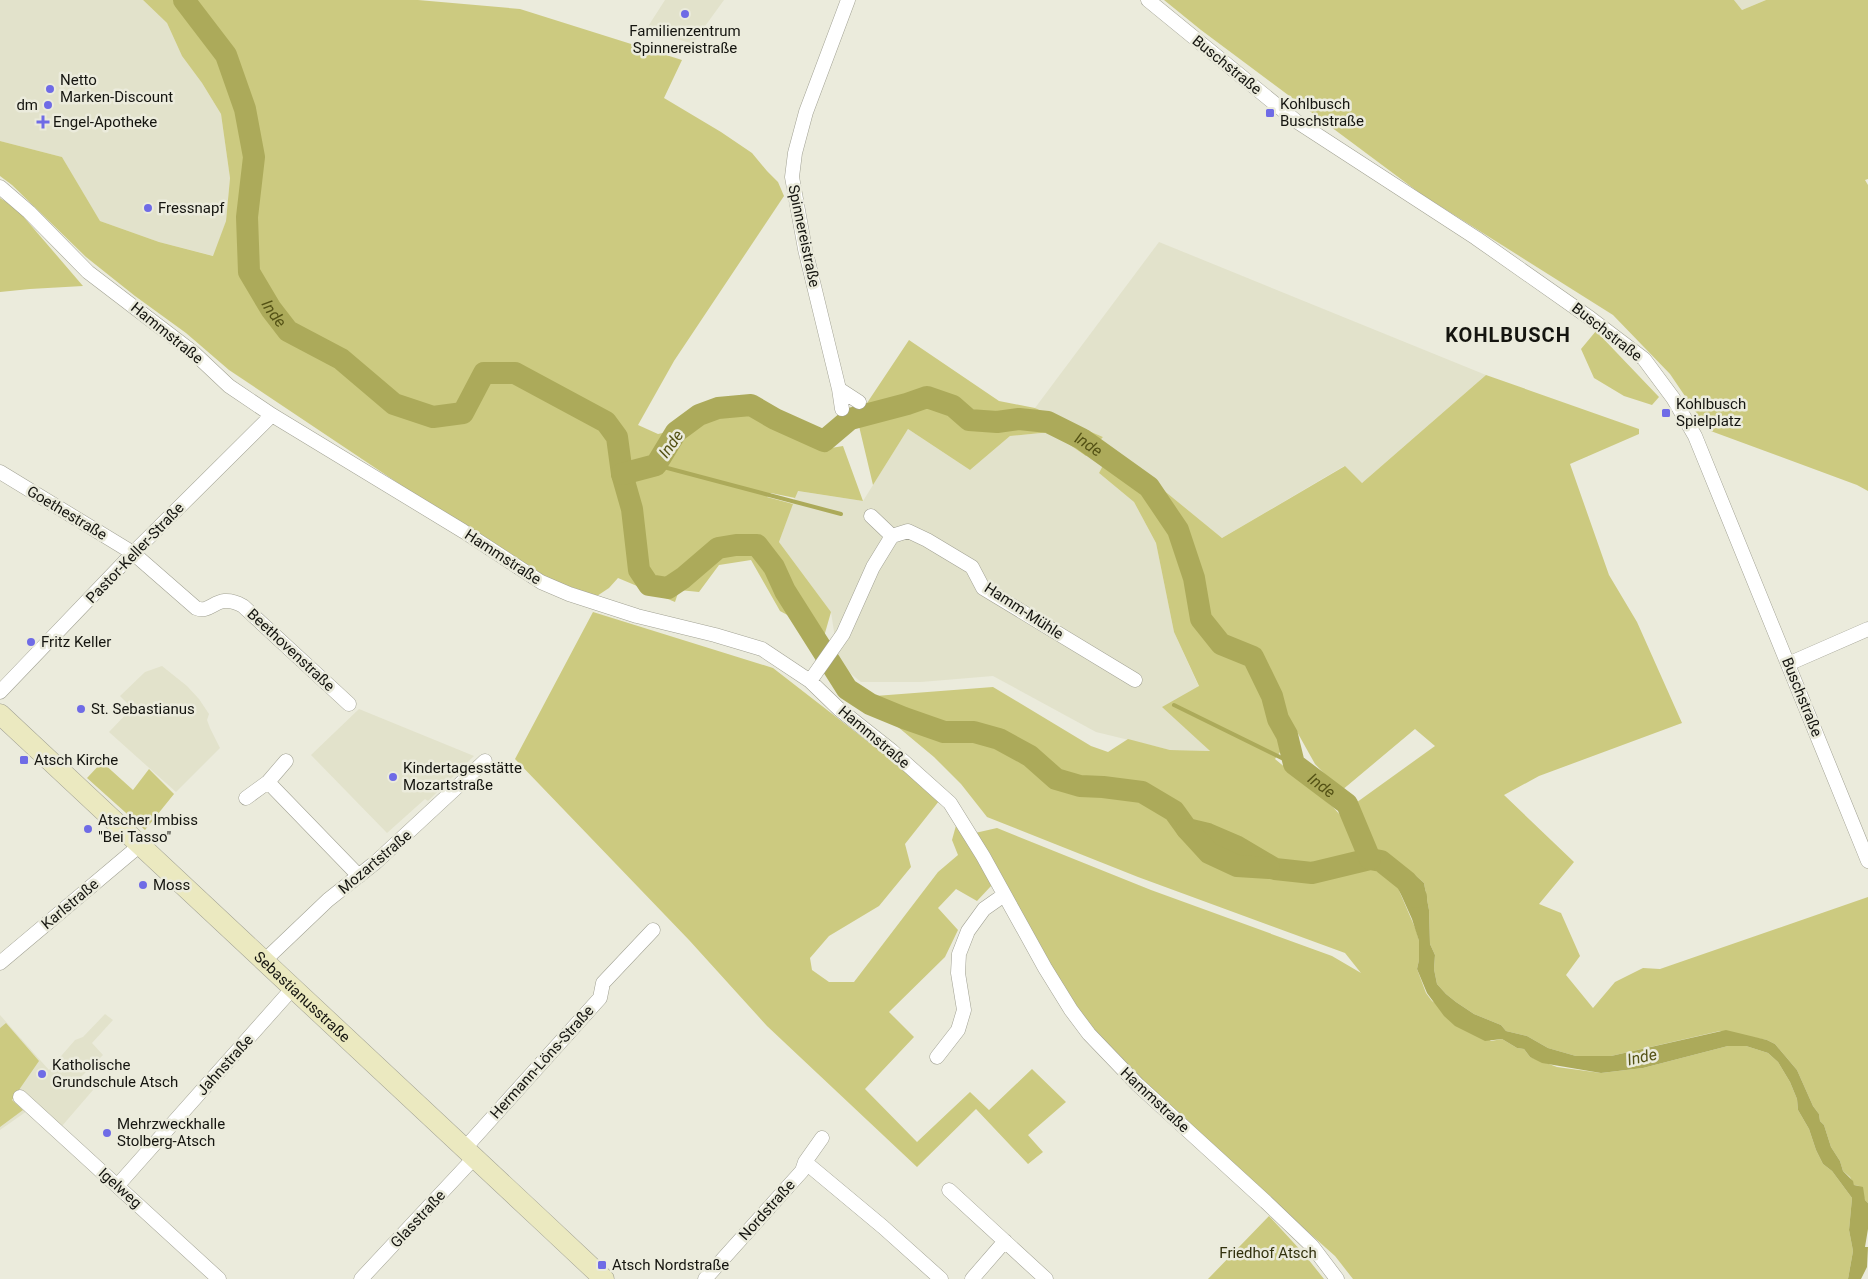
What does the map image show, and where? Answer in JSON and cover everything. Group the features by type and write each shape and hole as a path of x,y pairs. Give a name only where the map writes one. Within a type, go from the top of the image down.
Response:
{"main road":[{"name":"Sebastianusstraße","path":"0,714 604,1279"}],"street":[{"name":"Spinnereistraße","path":"842,409 840,388 805,249 792,177 795,153 806,112 848,0"},
{"name":"Buschstraße","path":"1148,0 1296,121 1476,238 1590,318 1644,359 1673,398 1695,436 1867,854"},
{"name":"Hammstraße","path":"0,187 29,212 88,272 194,353 229,386 272,415 422,505 541,582 569,594 637,616 716,634 762,649 810,680 839,709 892,751 950,803 978,848 1045,968 1071,1010 1089,1034 1138,1085 1312,1246 1336,1278"},
{"path":"840,388 859,402"},
{"name":"Pastor-Keller-Straße","path":"0,692 133,554 272,415"},
{"name":"Goethestraße","path":"0,472 133,554"},
{"path":"810,680 843,634 873,567 892,536 871,516"},
{"name":"Hamm-Mühle","path":"892,536 908,531 972,567 983,588 1135,680"},
{"name":"Beethovenstraße","path":"133,554 196,608 203,610 227,600 243,606 349,704"},
{"path":"1788,664 1868,629"},
{"name":"Mozartstraße","path":"264,962 328,900 414,828 486,761"},
{"path":"246,798 268,782 286,762"},
{"path":"268,782 359,876"},
{"name":"Karlstraße","path":"0,963 139,846"},
{"path":"937,1057 958,1030 964,1010 958,972 959,954 968,931 984,909 1004,895"},
{"name":"Hermann-Löns-Straße","path":"470,1153 600,998 603,983 653,930"},
{"name":"Jahnstraße","path":"118,1185 292,989"},
{"name":"Igelweg","path":"20,1097 219,1279"},
{"name":"Nordstraße","path":"705,1279 802,1171 805,1162 822,1138"},
{"name":"Glasstraße","path":"362,1279 470,1153"},
{"path":"805,1162 942,1279"},
{"path":"949,1190 1046,1279"},
{"path":"972,1279 1005,1241"}],"shaded area":[{"path":"0,0 143,0 167,23 182,56 202,83 221,114 230,178 226,221 214,256 159,242 100,221 62,157 0,141"},
{"name":"Familienzentrum Spinnereistraße","path":"665,0 724,0 692,44 647,28"},
{"path":"1734,0 1766,0 1742,10"},
{"path":"1159,242 1486,375 1362,483 1344,466 1222,538 1112,448 1099,473 1134,502 1156,543 1174,632 1199,687 1163,707 1210,751 1170,750 1096,732 993,676 921,682 861,682 839,664 831,612 779,542 797,491 863,501 908,429 970,470 1010,436 1051,432 1086,456 1103,437 1035,408"},
{"path":"162,666 187,686 199,699 209,714 207,720 220,748 176,792 109,732 132,708 120,696 145,672"},
{"name":"Kindertagesstätte Mozartstraße","path":"359,709 474,756 428,801 425,799 387,833 311,755"},
{"name":"Katholische Grundschule Atsch","path":"105,1014 113,1020 92,1043 103,1055 80,1078 93,1090 62,1126 21,1091 27,1111 0,1130 0,1015 49,1070 75,1040 83,1037"}],"green space":[{"path":"143,0 418,0 520,9 682,60 664,98 752,153 778,182 784,196 674,361 638,425 658,434 671,431 675,437 692,424 718,412 751,408 825,449 843,446 863,501 798,491 795,498 771,493 767,497 793,504 779,542 831,612 819,654 791,617 780,611 751,560 719,565 699,592 679,590 675,602 618,578 609,588 597,596 545,578 498,550 229,370 186,333 86,257 12,185 0,176 0,141 62,157 100,221 159,242 213,256 226,221 230,178 221,114 202,83 182,56 167,23"},
{"path":"1164,0 1734,0 1742,10 1766,0 1868,0 1868,179 1865,180 1868,185 1868,491 1857,485 1708,430 1670,374 1613,315 1421,194 1201,30"},
{"path":"0,198 16,208 83,286 0,292"},
{"path":"1596,331 1659,397 1652,405 1624,396 1594,378 1581,349"},
{"path":"909,340 999,401 1035,408 1103,437 1086,456 1051,432 1010,436 970,470 908,429 873,485 854,405 867,403"},
{"path":"1486,375 1639,429 1639,434 1570,464 1609,575 1637,622 1682,723 1539,776 1504,795 1574,862 1539,904 1561,913 1580,956 1566,975 1593,1008 1615,982 1643,968 1660,969 1868,897 1868,1203 1859,1186 1854,1185 1850,1177 1843,1171 1840,1161 1831,1147 1824,1125 1820,1121 1819,1114 1813,1106 1797,1070 1775,1044 1767,1040 1720,1031 1611,1056 1576,1056 1548,1048 1527,1036 1506,1031 1501,1025 1474,1014 1446,994 1437,984 1434,969 1435,955 1430,944 1429,910 1424,883 1413,873 1380,856 1371,846 1364,821 1353,805 1435,746 1415,729 1341,791 1315,764 1296,730 1275,759 1333,807 1381,861 1395,881 1416,930 1419,941 1417,969 1426,993 1432,1001 1491,1041 1502,1039 1517,1048 1524,1049 1530,1057 1557,1067 1601,1073 1643,1068 1728,1046 1746,1046 1768,1053 1778,1062 1790,1082 1797,1099 1798,1110 1809,1129 1823,1164 1832,1171 1852,1198 1849,1230 1853,1251 1848,1279 1353,1279 1335,1256 1168,1107 1103,1040 1077,1008 1028,929 975,833 997,828 1151,890 1332,956 1361,973 1345,953 1138,877 987,817 961,784 934,757 862,697 993,687 1091,746 1108,752 1128,739 1170,750 1210,751 1162,707 1199,686 1174,632 1156,543 1134,502 1099,473 1112,448 1222,538 1345,466 1362,483"},
{"path":"593,612 773,668 889,758 939,801 905,844 911,867 879,906 829,936 810,958 812,970 829,982 854,982 938,872 958,855 952,840 957,822 992,885 977,901 956,889 938,908 958,930 945,957 889,1012 914,1037 865,1089 917,1142 970,1092 989,1110 1032,1069 1066,1102 1028,1135 1043,1152 1028,1164 976,1109 917,1167 767,1026 689,940 515,759"},
{"path":"102,762 133,790 149,769 174,794 145,830 87,778"},
{"path":"6,1023 39,1061 12,1100 23,1110 0,1127 0,1028"},
{"name":"Friedhof Atsch","path":"1269,1216 1324,1279 1208,1279"}],"water":[{"path":"1401,867 1413,873 1424,883 1429,910 1430,944 1435,955 1434,969 1437,984 1456,1002 1474,1014 1501,1025 1506,1031 1527,1036 1548,1048 1576,1056 1611,1056 1726,1030 1767,1040 1775,1044 1797,1070 1813,1106 1819,1114 1820,1121 1824,1125 1831,1147 1840,1161 1843,1171 1853,1181 1854,1185 1863,1187 1865,1200 1868,1203 1868,1229 1865,1247 1868,1247 1867,1267 1861,1279 1848,1279 1853,1251 1849,1230 1852,1198 1832,1171 1823,1164 1809,1129 1798,1110 1797,1099 1790,1082 1778,1062 1768,1053 1746,1046 1728,1046 1643,1068 1601,1073 1542,1063 1530,1057 1524,1049 1517,1048 1502,1039 1485,1041 1455,1026 1444,1016 1427,993 1417,969 1419,941 1412,919 1395,881"}],"waterway":[{"name":"Inde","path":"184,0 226,55 245,109 254,157 247,217 249,272 271,309 288,331 341,359 394,404 433,417 463,413 484,373 515,373 606,422 617,437 622,474 632,509 639,570 649,585 668,588 683,578 718,548 736,545 757,545 774,567 785,591 847,689 870,704 944,732 974,732 999,739 1030,756 1056,779 1080,786 1142,792 1174,811 1187,829 1208,834 1236,846 1275,869 1312,873 1370,859 1381,861 1406,881 1416,897"},
{"name":"Inde","path":"622,474 656,465 676,432 699,415 718,408 751,405 775,419 824,441 850,419 927,397 953,406 969,420 997,422 1019,419 1048,422 1082,439 1149,487 1178,530 1194,578 1201,619 1221,644 1253,657 1272,696 1278,719 1287,735 1294,764 1347,804 1370,859"},
{"path":"656,465 841,514"},
{"path":"1174,705 1294,764"},
{"name":"Inde","path":"1187,829 1209,853 1237,866 1269,868"}],"place":[{"name":"Familienzentrum Spinnereistraße","path":"685,14"},
{"name":"Netto Marken-Discount","path":"50,89"},
{"name":"dm","path":"48,105"},
{"name":"Kohlbusch Buschstraße","path":"1270,113"},
{"name":"Engel-Apotheke","path":"43,122"},
{"name":"Fressnapf","path":"148,208"},
{"name":"Kohlbusch Spielplatz","path":"1666,413"},
{"name":"Fritz Keller","path":"31,642"},
{"name":"St. Sebastianus","path":"81,709"},
{"name":"Atsch Kirche","path":"24,760"},
{"name":"Kindertagesstätte Mozartstraße","path":"393,777"},
{"name":"Atscher Imbiss \"Bei Tasso\"","path":"88,829"},
{"name":"Moss","path":"143,885"},
{"name":"Katholische Grundschule Atsch","path":"42,1074"},
{"name":"Mehrzweckhalle Stolberg-Atsch","path":"107,1133"},
{"name":"Atsch Nordstraße","path":"602,1265"}],"district":[{"name":"KOHLBUSCH","path":"1508,335"}]}
